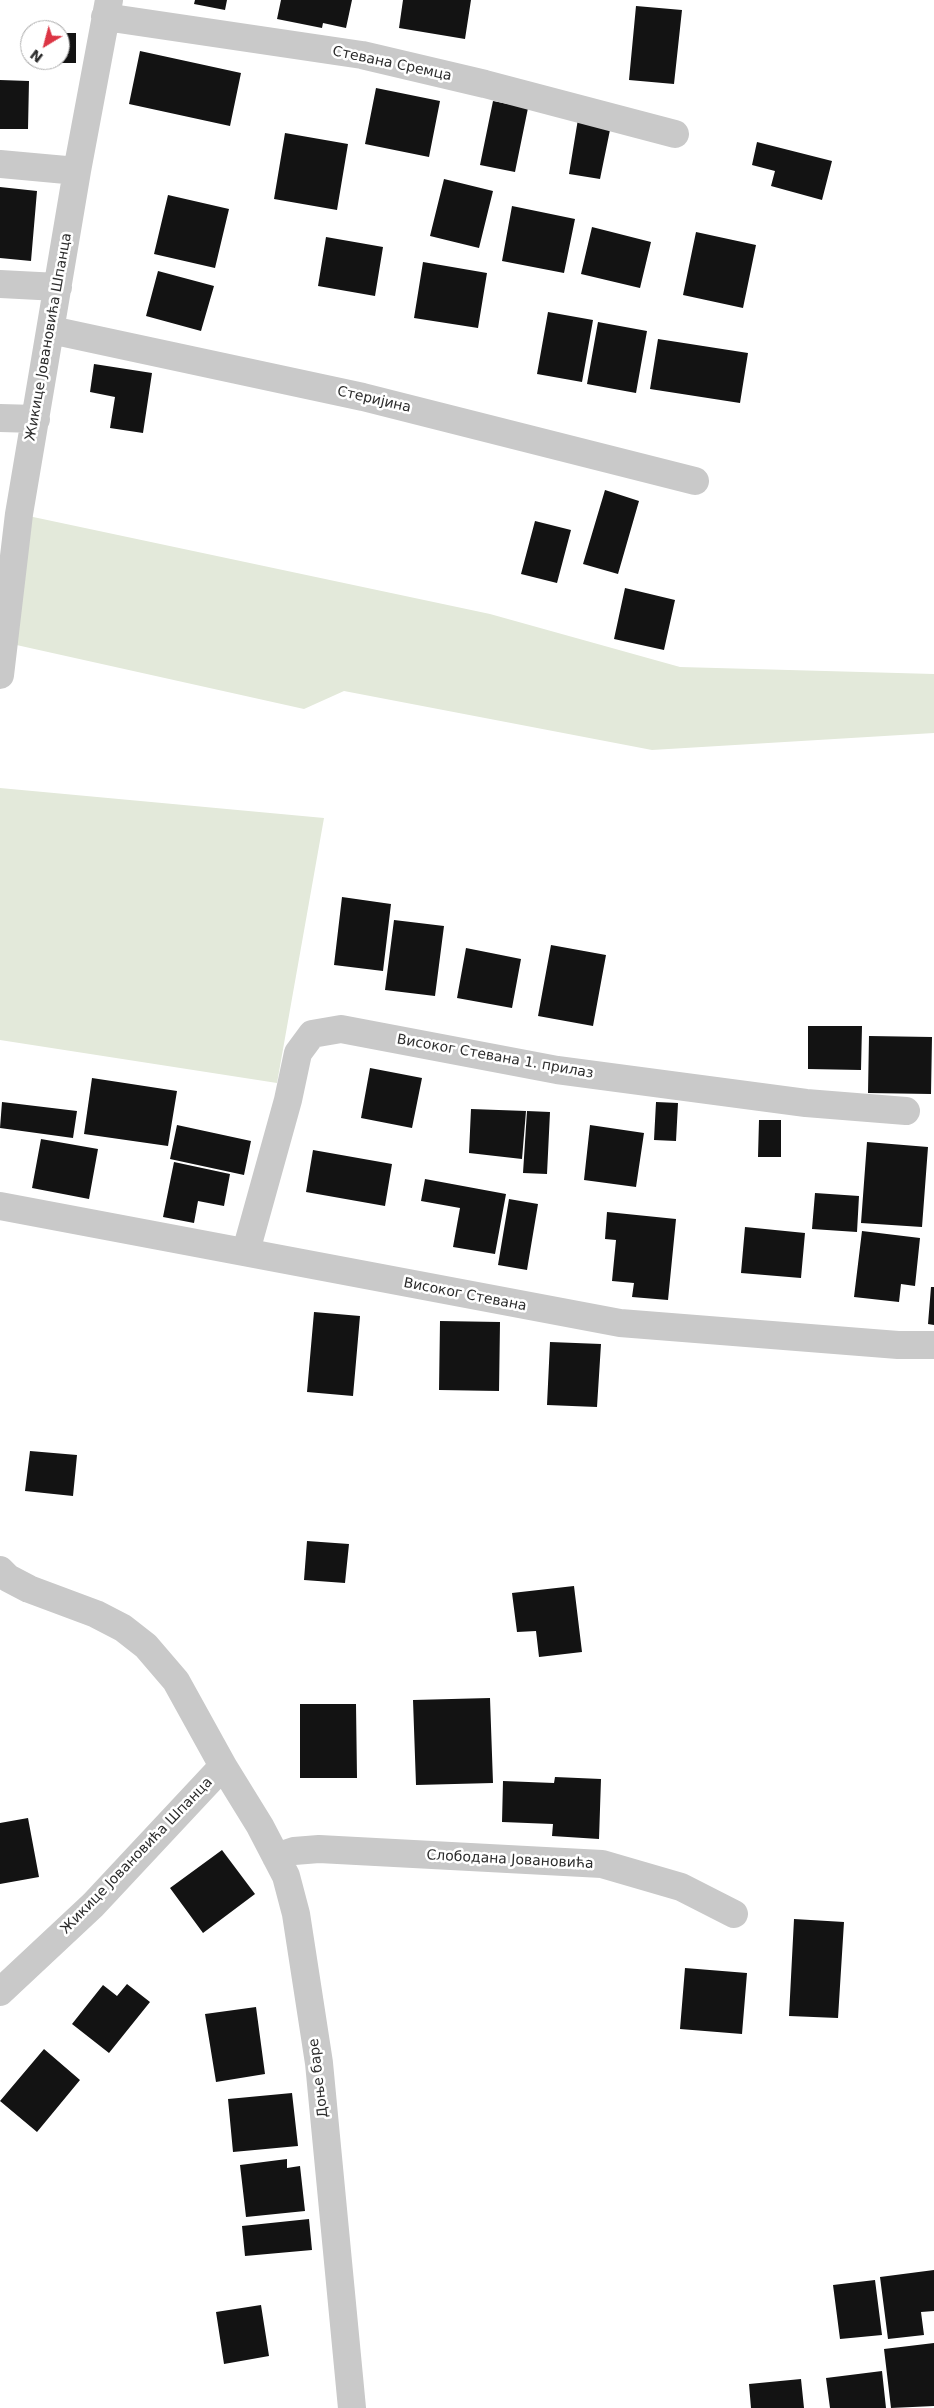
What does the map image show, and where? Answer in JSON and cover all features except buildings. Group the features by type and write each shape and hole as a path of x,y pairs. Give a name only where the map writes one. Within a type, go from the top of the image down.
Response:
{"street":[{"name":"Стевана Сремца","path":"107,9 362,55 485,84 675,134"},
{"name":"Жикице Јовановића Шпанца","path":"0,675 19,514 77,171 107,9"},
{"path":"0,164 77,171"},
{"path":"0,284 58,287"},
{"name":"Стеријина","path":"51,330 362,397 695,481"},
{"path":"0,418 36,419"},
{"name":"Високог Стевана 1. прилаз","path":"246,1251 288,1100 298,1053 312,1034 341,1029 576,1072 806,1103 906,1111"},
{"name":"Високог Стевана","path":"0,1206 246,1251 414,1286 620,1323 898,1345 934,1345"},
{"name":"Жикице Јовановића Шпанца","path":"0,1570 8,1578 29,1589 96,1614 123,1628 146,1646 176,1681 223,1766 93,1905 0,1992"},
{"name":"Доње баре","path":"223,1766 260,1826 286,1876 296,1914 319,2063 352,2408"},
{"name":"Слободана Јовановића","path":"276,1857 294,1851 319,1849 602,1864 681,1887 734,1914"}],"green space":[{"path":"19,514 490,614 680,667 934,674 934,733 652,750 344,691 304,709 3,642"},
{"path":"0,788 324,818 277,1083 0,1040"}]}
